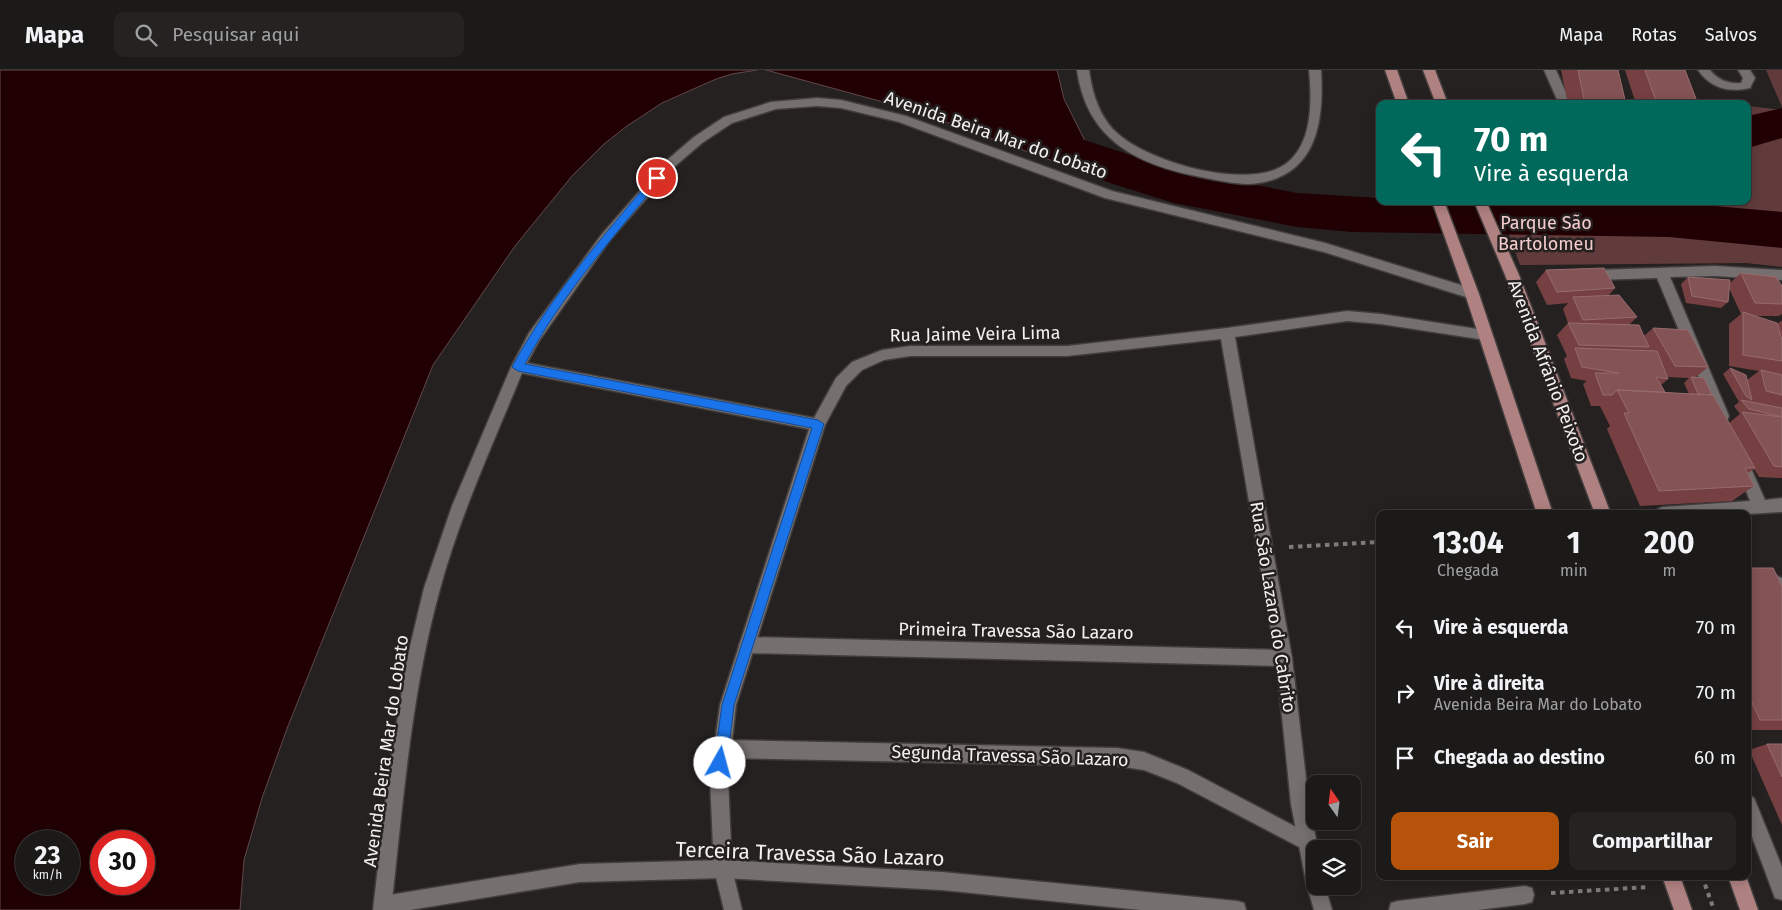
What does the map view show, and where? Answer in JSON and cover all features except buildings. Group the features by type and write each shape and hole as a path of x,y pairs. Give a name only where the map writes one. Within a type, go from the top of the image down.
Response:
{"main road":[{"path":"1392,70 1402,100"},
{"path":"1429,70 1440,100"},
{"path":"1440,205 1465,273 1544,510"},
{"name":"Avenida Afrânio Peixoto","path":"1482,205 1512,275 1601,510"},
{"path":"1738,880 1749,910"},
{"path":"1673,881 1683,910"}],"street":[{"path":"1083,70 1086,89 1097,115 1116,138 1150,158 1194,172 1240,180 1270,177 1294,164 1304,152 1316,117 1315,70"},
{"path":"1550,70 1563,100"},
{"path":"1704,70 1713,80 1734,87 1746,85 1749,82 1749,78 1744,70"},
{"name":"Avenida Beira Mar do Lobato","path":"382,908 398,771 416,659 432,588 475,470 518,367 534,337 592,256 670,164 698,140 728,120 760,109 798,103 841,104 902,119 1109,195 1325,248 1472,294"},
{"path":"1596,275 1715,271 1782,275"},
{"path":"1662,272 1726,426"},
{"name":"Rua Jaime Veira Lima","path":"733,910 723,869 719,778 728,705 818,424 841,382 857,366 882,355 910,351 1056,352 1357,316 1485,334"},
{"name":"Rua São Lazaro do Cabrito","path":"1227,333 1284,658 1300,804 1308,840"},
{"path":"518,367 818,424"},
{"path":"1741,461 1760,506"},
{"path":"1712,510 1782,504"},
{"path":"1751,580 1772,581 1782,585"},
{"name":"Primeira Travessa São Lazaro","path":"747,645 1284,658"},
{"name":"Segunda Travessa São Lazaro","path":"722,749 1117,757 1144,761 1182,776 1306,841"},
{"path":"1751,812 1782,891"},
{"name":"Terceira Travessa São Lazaro","path":"382,908 580,873 723,869 942,882 1237,910"},
{"path":"1319,895 1323,910"},
{"path":"1398,910 1525,895"}],"path":[{"path":"1266,548 1376,542"},
{"path":"1703,880 1714,910"},
{"path":"1525,895 1673,881"}],"green space":[{"path":"1766,70 1782,70 1782,107"},
{"name":"Parque São Bartolomeu","path":"1751,106 1782,110 1782,267 1746,263 1520,265 1498,205 1751,205"}],"shaded area":[{"path":"0,70 757,70 716,79 662,103 604,144 572,176 515,246 433,365 288,726 262,798 244,860 240,910 0,910"},
{"path":"766,70 1057,70 1064,99 1084,139 1072,168 916,111"}],"waterway":[{"path":"1751,131 1782,123"},
{"path":"1078,154 1130,173 1174,186 1297,210 1352,215 1669,220"},
{"path":"1669,220 1689,205"},
{"path":"1669,220 1782,230"}],"route":[{"path":"657,178 592,256 534,337 518,367 818,424 728,705 720,763"}]}
